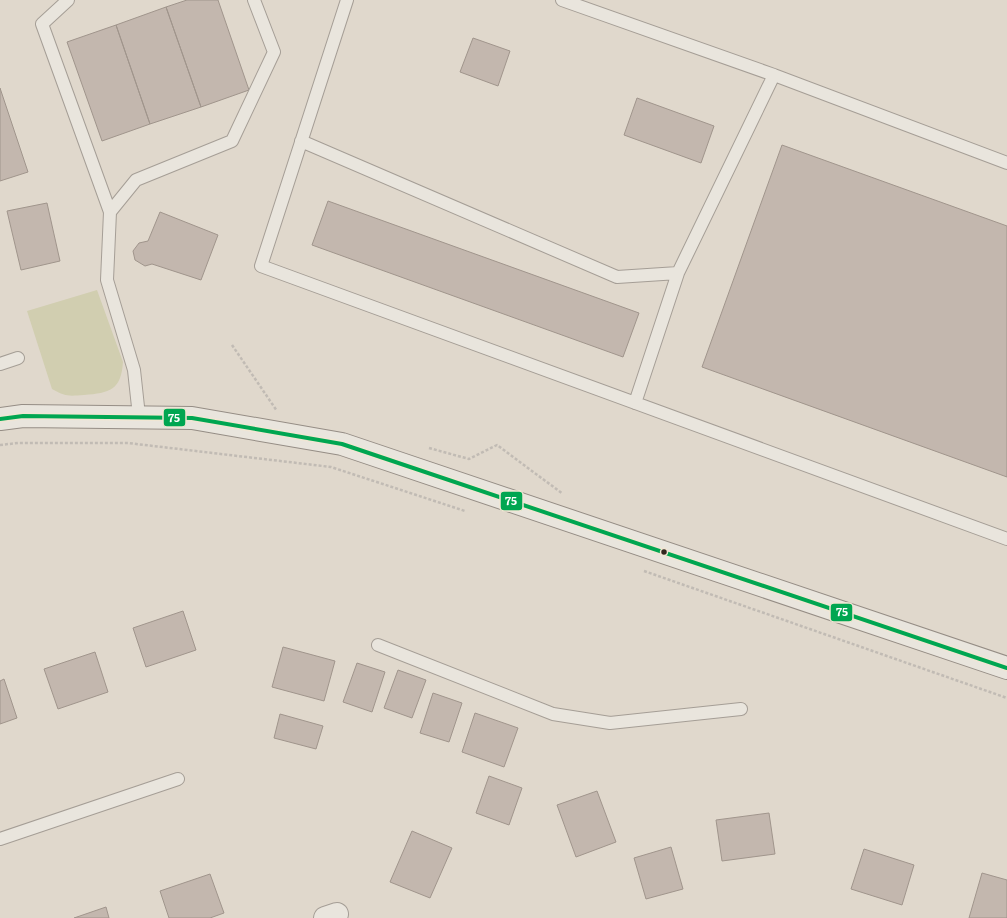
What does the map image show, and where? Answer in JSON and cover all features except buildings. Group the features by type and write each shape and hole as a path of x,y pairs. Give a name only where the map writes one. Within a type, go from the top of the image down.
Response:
{"main road":[{"path":"0,419 23,416 139,416 192,418 342,444 1007,668"}],"lane":[{"path":"68,0 42,24 110,212 106,280 134,370 139,416"},
{"path":"110,212 136,180 232,141 274,52 254,0"},
{"path":"347,0 261,266 1007,539"},
{"path":"562,0 774,75 1007,163"},
{"path":"635,403 678,273 774,75"},
{"path":"301,141 617,277 678,273"},
{"path":"0,364 18,358"},
{"path":"378,645 553,714 610,723 741,709"},
{"path":"0,839 178,780"}],"path":[{"path":"232,345 277,410 284,412"},
{"path":"0,446 18,443 128,443 331,467 473,513"},
{"path":"424,447 469,460 497,445 573,501 569,520"},
{"path":"636,568 1007,698"}],"shaded area":[{"path":"97,290 123,362 120,379 112,388 101,393 75,396 64,395 52,389 27,311"}],"transit line":[{"name":"75","path":"0,419 23,416 192,418 342,444 1007,668"}]}
